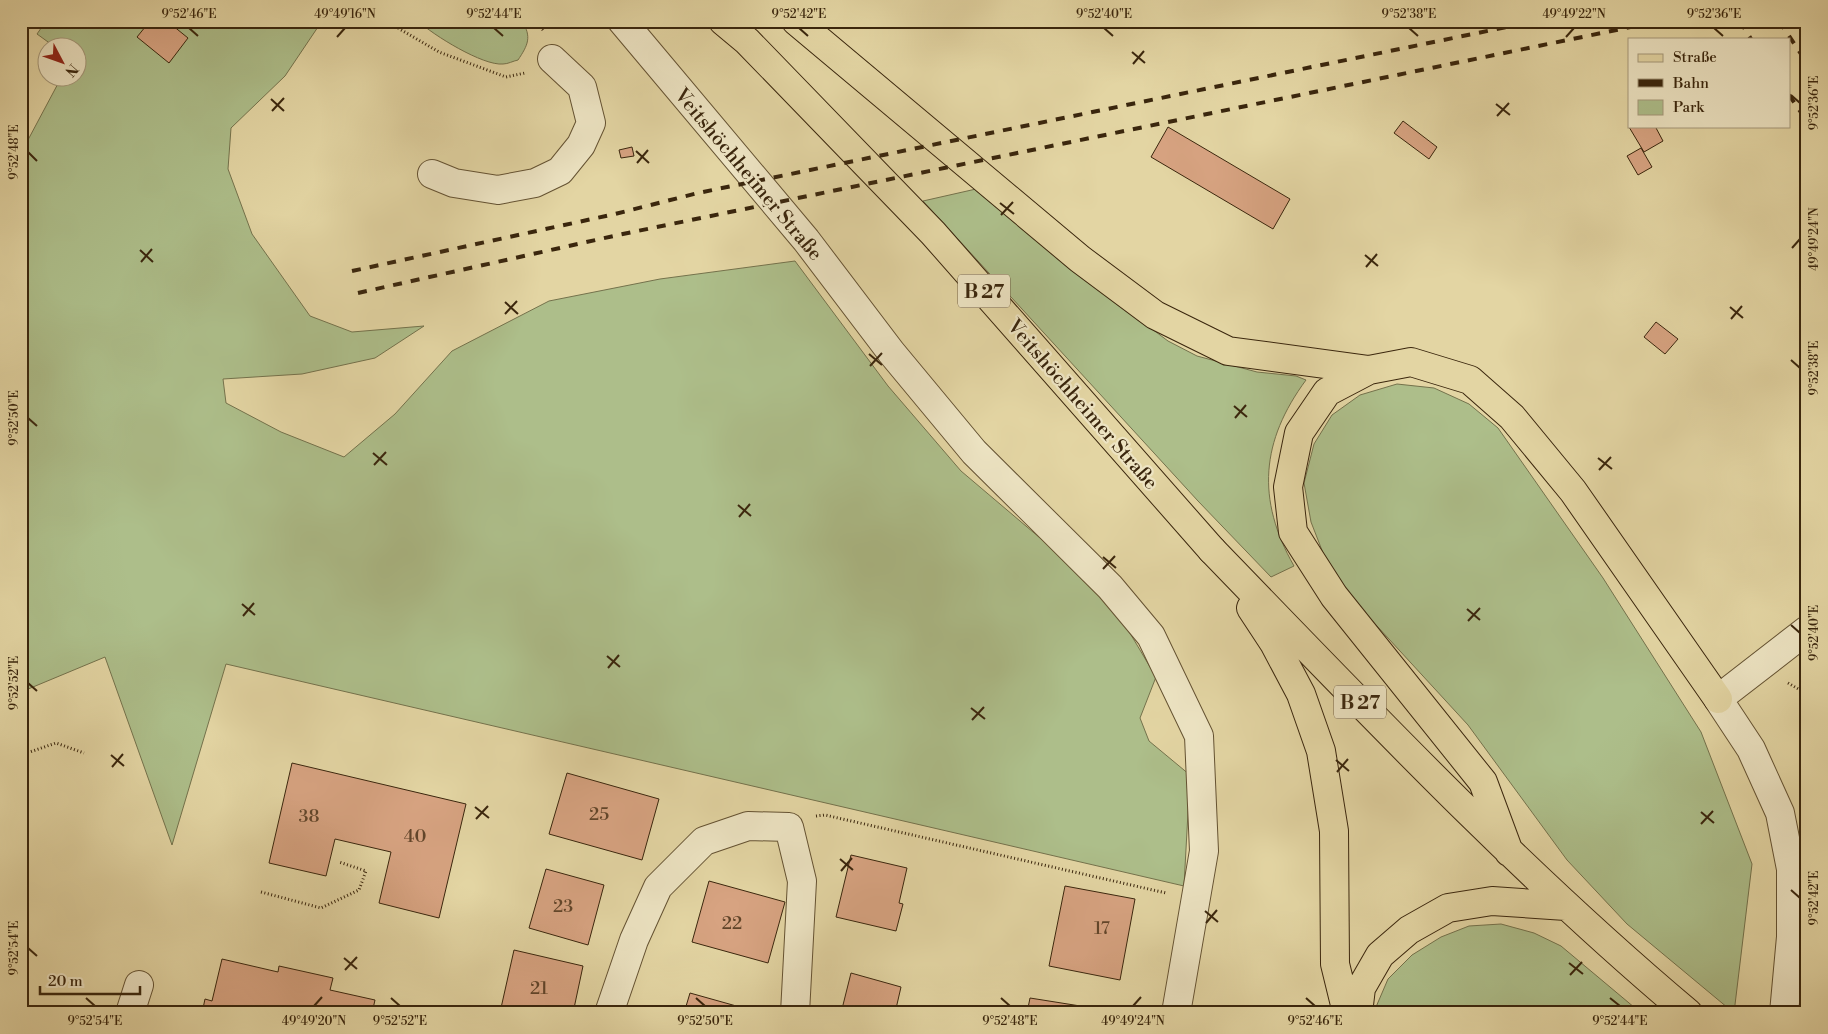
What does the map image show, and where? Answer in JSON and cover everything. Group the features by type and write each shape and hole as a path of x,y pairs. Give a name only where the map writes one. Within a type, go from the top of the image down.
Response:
{"main road":[{"name":"Veitshöchheimer Straße","path":"723,21 740,31 933,233 1212,550"},
{"path":"796,21 1080,259 1155,315 1228,351 1369,370"},
{"path":"1509,852 1484,782 1334,596 1293,532 1288,487 1299,433 1327,392 1369,370 1411,362 1470,380 1512,417 1573,491 1718,699"},
{"path":"1212,550 1274,643 1301,694 1320,751 1334,831 1335,964 1347,1013"},
{"name":"B 27","path":"1212,550 1509,852 1566,906 1688,1013"},
{"path":"1358,1013 1361,988 1380,955 1408,930 1448,908 1492,901 1566,906"}],"street":[{"name":"Veitshöchheimer Straße","path":"622,21 806,240 891,352 974,452 1110,587 1151,636 1199,736 1204,851 1176,1013"},
{"path":"432,174 454,183 498,190 535,182 560,171 581,145 591,123 582,87 552,59"},
{"path":"1792,1004 1791,869 1780,813 1752,749 1718,699 1807,630"},
{"path":"608,1013 634,940 658,887 704,841 748,826 789,827 802,881 795,1013"},
{"path":"130,1013 139,985"}],"path":[{"path":"386,21 439,52 506,77 538,71 552,59 550,40 536,21"},
{"path":"21,756 56,743 84,753"},
{"path":"824,815 1153,890"},
{"path":"261,892 321,908 359,890 366,871 339,862"}],"green space":[{"path":"46,21 322,21 285,76 231,128 228,169 252,234 310,316 352,332 424,326 375,358 302,374 223,379 226,403 281,432 344,457 395,414 452,351 549,301 660,279 795,261 888,386 961,471 1066,560 1121,618 1156,677 1140,718 1149,741 1190,775 1184,886 226,664 172,845 105,657 21,692 21,153 56,88 88,88 88,38 43,38 37,34"},
{"path":"418,21 522,21 527,32 528,41 518,60 505,64 494,63 471,55 435,34"},
{"path":"976,189 1104,293 1168,341 1197,356 1257,372 1296,376 1306,380 1280,425 1272,448 1269,471 1269,494 1274,517 1282,541 1294,566 1271,577 1198,501 923,201"},
{"path":"1397,384 1434,388 1469,404 1498,428 1603,578 1701,732 1752,864 1734,1013 1627,924 1567,860 1468,725 1354,601 1325,558 1311,522 1304,483 1314,444 1332,415 1360,395"},
{"path":"1501,924 1534,933 1561,946 1641,1013 1377,1013 1376,1007 1388,979 1412,955 1441,937 1469,926"}],"building":[{"path":"150,21 167,21 188,38 169,63 137,37"},
{"path":"1403,121 1437,147 1429,159 1394,133"},
{"path":"1168,127 1290,199 1273,229 1151,157"},
{"path":"1630,128 1656,128 1663,141 1644,152"},
{"path":"632,147 634,156 621,158 619,150"},
{"path":"1641,148 1652,167 1638,175 1627,156"},
{"path":"1656,322 1678,339 1665,354 1644,337"},
{"path":"292,763 466,804 439,918 379,903 391,852 335,839 326,876 269,863"},
{"path":"567,773 659,799 642,860 549,834"},
{"path":"851,855 907,868 899,903 903,904 896,931 836,917"},
{"path":"546,869 604,885 588,945 529,928"},
{"path":"709,881 785,902 768,963 692,942"},
{"path":"1065,886 1135,899 1120,980 1049,966"},
{"path":"514,950 583,966 573,1013 525,1013 501,1008"},
{"path":"222,959 278,972 279,966 333,978 330,990 375,1000 372,1013 202,1013 205,999 212,1001"},
{"path":"851,973 901,987 895,1013 841,1013"},
{"path":"690,993 747,1009 746,1013 684,1013"},
{"path":"1030,998 1118,1012 1027,1013"},
{"path":"501,1008 525,1013 500,1013"}],"railway":[{"path":"352,271 615,214 698,193 1536,21"},
{"path":"358,293 618,235 1660,21"},
{"path":"1740,21 1750,38"},
{"path":"1779,21 1807,63"},
{"path":"1790,96 1807,121"}]}
